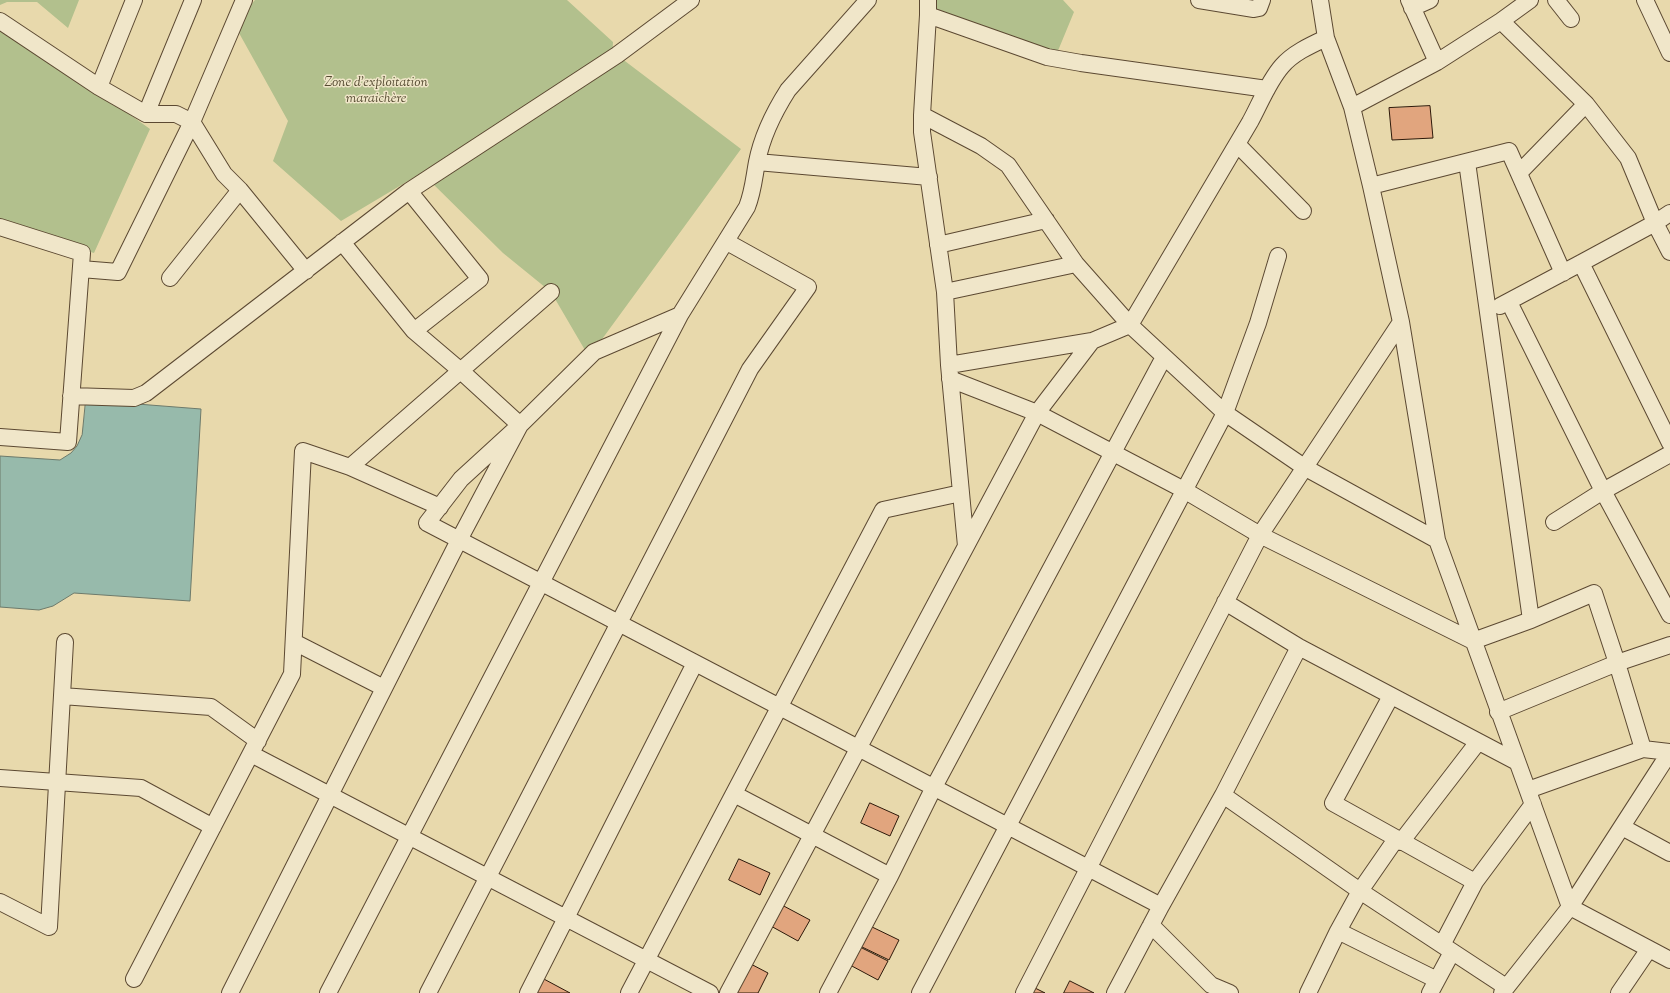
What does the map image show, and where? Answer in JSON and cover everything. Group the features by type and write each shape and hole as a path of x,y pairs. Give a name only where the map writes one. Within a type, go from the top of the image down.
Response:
{"street":[{"path":"99,87 134,0"},
{"path":"146,114 193,0"},
{"path":"81,269 118,272 192,122 244,0"},
{"path":"71,396 134,398 146,393 409,191 617,56 691,0"},
{"path":"328,993 680,315 727,242 747,207 757,162 768,126 778,106 788,90 868,0"},
{"path":"1199,0 1254,9 1259,8 1262,0"},
{"path":"1320,0 1326,38 1352,107 1401,322 1437,540 1498,712 1570,907 1670,960"},
{"path":"1430,0 1410,4 1437,62"},
{"path":"1352,107 1437,62 1501,21 1530,0"},
{"path":"1556,0 1571,19"},
{"path":"1645,0 1670,53"},
{"path":"966,546 949,372 945,292 922,132 928,8 1047,57 1267,89"},
{"path":"0,21 99,87 146,114 176,114 192,122 224,174 240,190 306,271"},
{"path":"1501,21 1586,104 1628,158 1655,223 1670,252"},
{"path":"949,372 1092,341 1130,325 1237,144 1267,89 1282,66 1305,48 1326,38"},
{"path":"1519,173 1586,104"},
{"path":"922,115 981,146 1008,165 1076,264 1130,325 1225,413 1304,467 1437,540"},
{"path":"1237,144 1303,211"},
{"path":"1371,186 1510,151 1563,272"},
{"path":"757,162 929,177"},
{"path":"1467,162 1531,620"},
{"path":"170,278 240,190"},
{"path":"409,191 480,279 414,331"},
{"path":"1488,312 1655,223 1670,213"},
{"path":"938,245 1046,220"},
{"path":"0,230 82,253 68,442 0,437"},
{"path":"342,242 414,331 461,371 520,425"},
{"path":"428,993 750,369 808,287 727,242"},
{"path":"920,993 1225,413 1258,323 1278,256"},
{"path":"1581,263 1670,443"},
{"path":"945,292 1076,264"},
{"path":"350,467 551,292"},
{"path":"1509,302 1603,492 1670,616"},
{"path":"680,315 594,352 520,425 461,479 427,523 1161,906"},
{"path":"1024,993 1260,535 1401,322"},
{"path":"728,993 1037,413 1092,341"},
{"path":"828,993 890,876 934,787 1164,357"},
{"path":"949,372 1037,413 1184,490 1260,535 1473,641 1531,620 1594,593 1618,663 1643,749"},
{"path":"230,993 459,540 520,425"},
{"path":"134,979 292,674 303,451 350,467 440,507"},
{"path":"1554,522 1670,454"},
{"path":"629,993 883,510 961,493"},
{"path":"1225,602 1300,647 1517,762"},
{"path":"0,902 49,927 65,642"},
{"path":"294,642 384,688"},
{"path":"1498,712 1618,663 1670,645"},
{"path":"1115,993 1161,906 1223,796 1300,647"},
{"path":"528,993 695,663"},
{"path":"62,696 210,707 254,747 330,795 710,993"},
{"path":"1391,696 1333,803 1475,882"},
{"path":"1308,993 1338,931 1360,891 1478,742"},
{"path":"1223,796 1447,949 1504,990 1570,907 1670,752 1643,749 1530,797 1475,882 1447,949 1434,986 1338,931"},
{"path":"0,778 140,788 213,827"},
{"path":"734,794 890,876"},
{"path":"1622,827 1670,853"},
{"path":"1151,925 1209,989 1230,993"},
{"path":"1619,993 1649,949"}],"green space":[{"path":"0,0 79,0 68,28 37,2 7,2 0,5"},
{"name":"Zone d'exploitation maraichère","path":"255,0 567,0 613,42 612,59 617,55 741,149 589,357 551,292 503,253 428,179 599,67 341,221 273,161 288,121 234,24"},
{"path":"929,0 1063,0 1074,12 1055,58 928,5"},
{"path":"0,21 150,129 94,253 0,225"}],"shaded area":[{"path":"86,400 201,409 190,601 74,593 53,606 39,610 0,607 0,456 60,460 71,453 77,446 82,435"}],"building":[{"path":"1430,106 1433,138 1392,140 1389,108"},
{"path":"870,803 899,816 890,836 861,823"},
{"path":"739,859 770,873 760,895 729,880"},
{"path":"780,904 810,920 798,941 769,925"},
{"path":"870,926 899,940 889,960 860,946"},
{"path":"860,947 888,961 878,980 850,965"},
{"path":"747,962 768,973 758,993 735,993"},
{"path":"542,978 570,993 533,993"},
{"path":"1070,981 1094,993 1064,993"},
{"path":"1035,988 1045,993 1032,993"}]}
